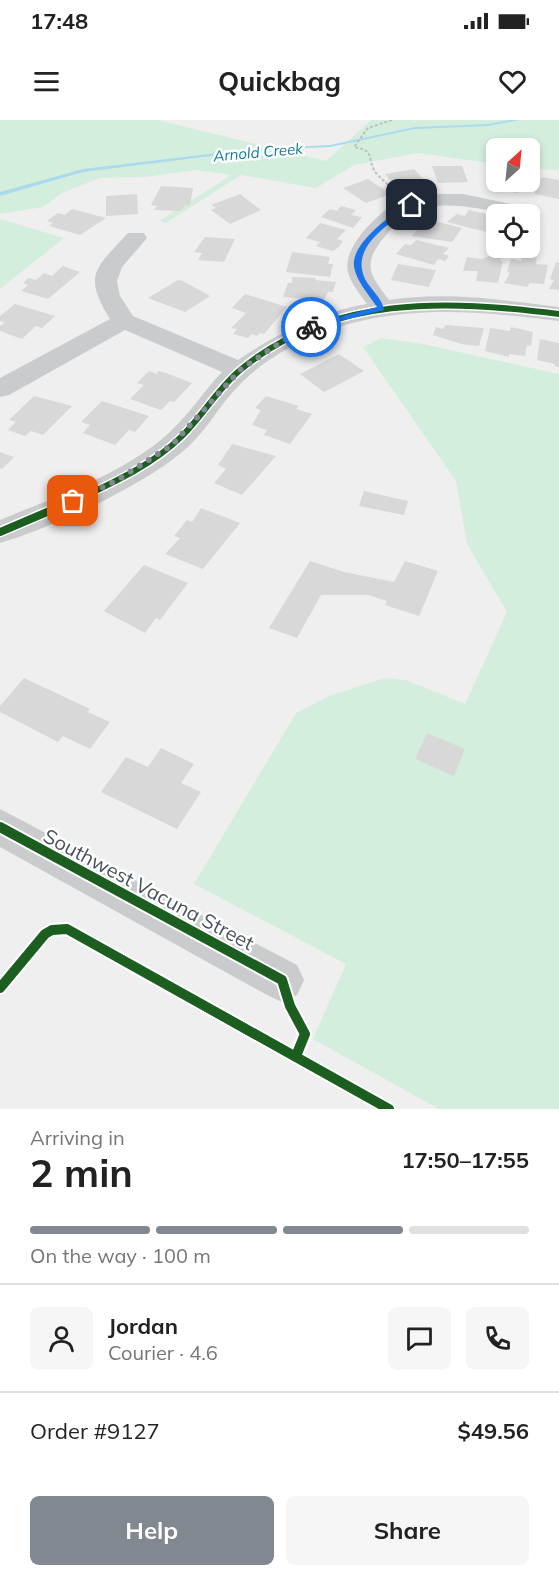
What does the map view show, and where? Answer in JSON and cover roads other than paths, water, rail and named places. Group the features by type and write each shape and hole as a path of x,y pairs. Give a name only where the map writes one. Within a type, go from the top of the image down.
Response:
{"street":[{"path":"382,308 362,279 357,262 362,249 401,210 431,202 458,201 486,206"},
{"path":"136,238 111,265 105,281 112,305 124,321 240,370"},
{"path":"0,532 116,481 172,445 240,370 284,340 306,329 327,321 382,308 425,303 474,303 559,314"},
{"path":"0,389 124,321"},
{"name":"Southwest Vacuna Street","path":"0,827 282,980"}],"waterway":[{"name":"Arnold Creek","path":"0,194 83,171 251,150 330,146 415,128 488,125 518,120"}]}
